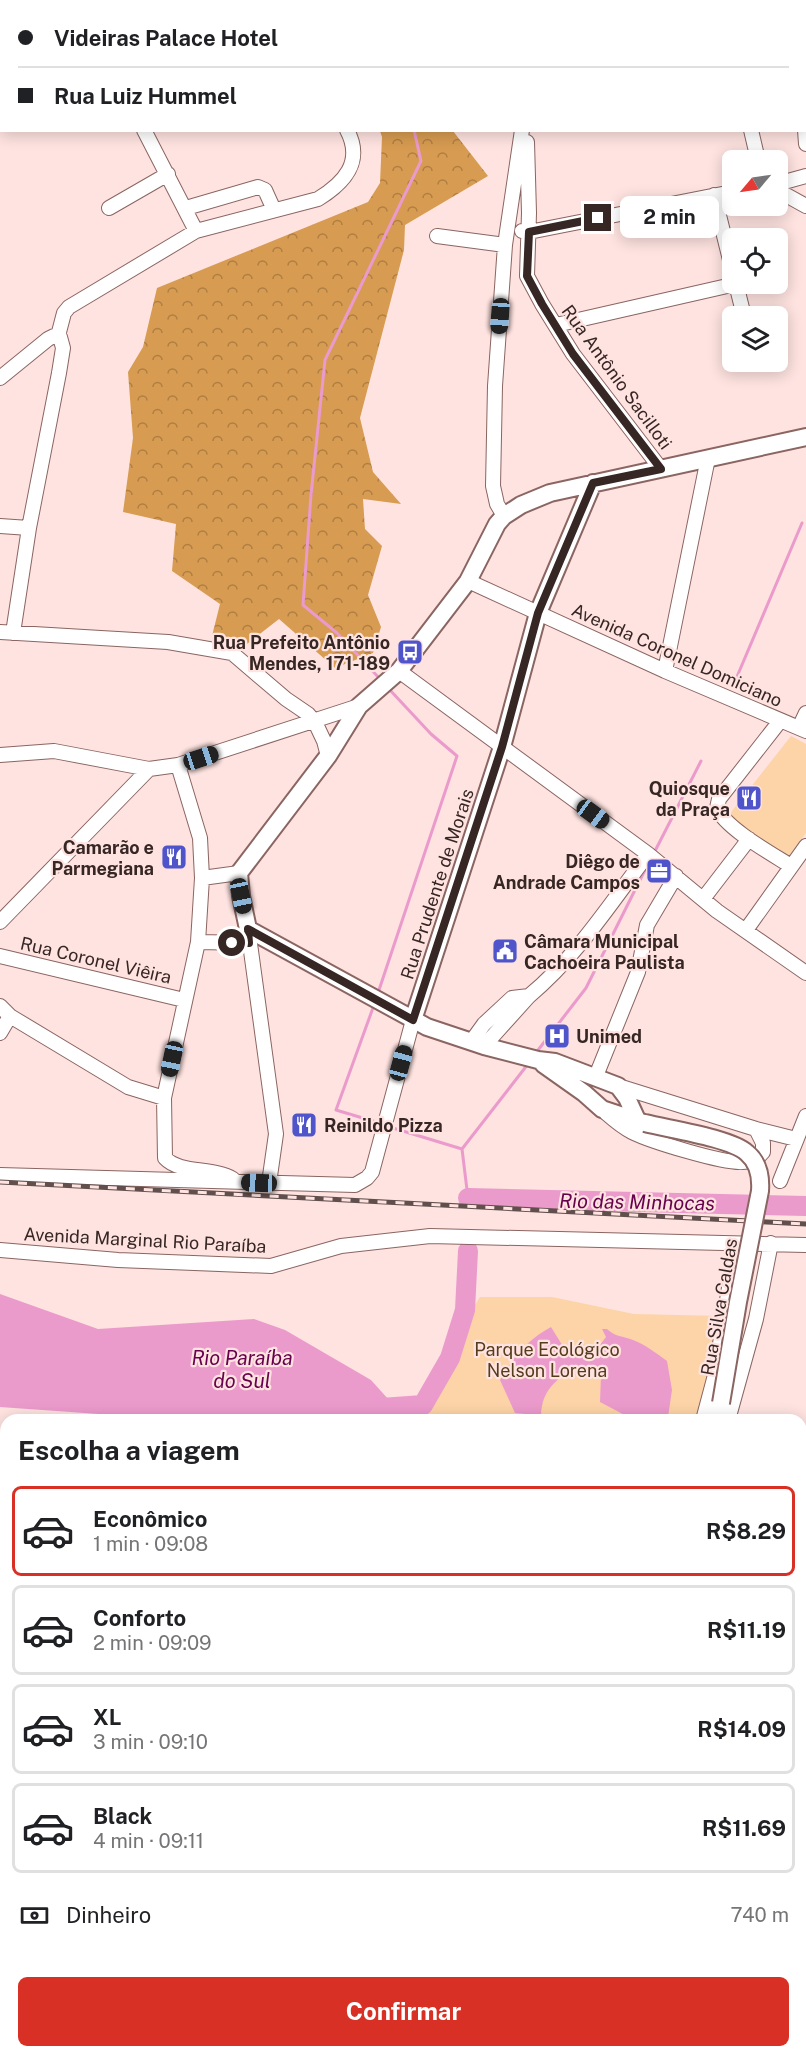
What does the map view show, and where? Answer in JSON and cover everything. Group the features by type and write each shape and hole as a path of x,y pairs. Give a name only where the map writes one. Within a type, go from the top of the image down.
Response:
{"main road":[{"path":"641,1123 627,1098 608,1081 555,1062 538,1060 427,1028 248,936 239,873 328,756 359,706 399,671 468,581 492,531 504,516 538,497 806,437"},
{"name":"Rua Prudente de Morais","path":"413,1020 502,747 538,613 593,483"},
{"path":"538,1060 600,1106 641,1123"},
{"path":"600,1106 608,1081"},
{"name":"Rua Silva Caldas","path":"641,1123 729,1144 746,1152 756,1164 761,1180 738,1302 727,1414"}],"street":[{"path":"145,132 196,231"},
{"path":"328,756 315,722 308,714 286,699 232,653 168,642 6,632 59,373 63,348 58,336 64,313 69,307 196,231 318,199 335,188 348,174 352,161 352,141 348,132"},
{"path":"504,516 494,496 495,387 505,245 525,132"},
{"path":"525,132 529,232 527,276"},
{"path":"751,132 756,150"},
{"path":"109,208 168,174"},
{"path":"788,181 806,176"},
{"path":"186,208 258,187 265,190 274,210"},
{"path":"508,230 529,232 722,194"},
{"path":"714,195 722,228"},
{"path":"788,196 806,206"},
{"path":"437,236 505,245"},
{"name":"Rua Antônio Sacilloti","path":"505,245 519,259 556,325 586,371 661,469"},
{"path":"556,325 722,287"},
{"path":"0,378 41,344 58,336"},
{"path":"665,671 708,458"},
{"path":"0,526 28,528"},
{"name":"Avenida Coronel Domiciano","path":"468,581 665,671 802,729"},
{"path":"399,671 806,973"},
{"path":"0,755 54,751 149,770 178,765 359,706"},
{"path":"802,729 806,713"},
{"path":"780,721 718,803 720,814 724,819 749,839 791,866"},
{"path":"178,765 200,838 202,878 198,942 164,1098 165,1158 171,1164 219,1172 237,1182"},
{"path":"0,922 149,770"},
{"path":"704,899 749,839"},
{"path":"746,930 806,846"},
{"path":"478,1044 552,976 590,934 605,910 648,854"},
{"path":"202,878 239,873"},
{"path":"676,876 647,925 638,972 608,1081 756,1129 796,1139"},
{"path":"0,1175 269,1183 276,1134 248,936 198,942"},
{"name":"Rua Coronel Viêira","path":"0,956 184,1000"},
{"path":"0,1033 5,1011 128,1087 164,1098"},
{"name":"Rua Prudente de Morais","path":"269,1183 355,1185 362,1183 372,1172 413,1020"},
{"path":"600,1106 633,1132 654,1141 740,1162 755,1159 763,1152 764,1147 756,1129"},
{"path":"707,1155 712,1138 708,1114"},
{"path":"780,1181 806,1116"},
{"name":"Avenida Marginal Rio Paraíba","path":"0,1250 118,1260 271,1266 341,1246 430,1236 806,1245"},
{"path":"705,1414 715,1375 736,1244"},
{"path":"728,1414 756,1319 771,1244"}],"green space":[{"path":"380,132 454,132 488,176 405,225 404,250 360,418 373,472 401,504 363,499 365,529 382,546 368,595 381,627 373,653 335,668 279,619 243,647 212,636 220,604 172,571 176,524 123,512 133,438 128,372 143,347 157,288 368,202 380,183"},
{"path":"791,736 806,744 806,833 788,857 756,838 728,816"},
{"name":"Parque Ecológico Nelson Lorena","path":"480,1297 552,1297 634,1314 722,1316 712,1344 711,1375 706,1400 699,1414 420,1414 439,1376 449,1346"}],"water":[{"name":"Rio Paraíba do Sul","path":"0,1294 98,1329 254,1319 285,1330 371,1380 402,1414 99,1414 0,1407"},
{"path":"551,1327 569,1356 590,1358 606,1337 602,1329 607,1329 651,1349 667,1361 672,1390 668,1414 623,1414 600,1402 601,1375 595,1369 573,1365 547,1392 541,1414 515,1413 500,1380 522,1349"}],"waterway":[{"path":"380,679 337,633 303,605 311,495 325,360 421,161 414,132"},
{"path":"736,679 802,523"},
{"path":"378,993 457,756 431,734 389,689"},
{"path":"654,853 701,761"},
{"path":"535,1054 586,988 648,864"},
{"path":"374,1005 336,1110 376,1122"},
{"path":"468,1198 462,1149 528,1064"},
{"path":"393,1128 462,1149"},
{"name":"Rio das Minhocas","path":"468,1198 806,1206"},
{"path":"367,1409 423,1405 450,1358 465,1310 468,1251"}],"railway":[{"path":"0,1182 806,1224"}],"place":[{"name":"Rua Prefeito Antônio Mendes, 171-189","path":"410,652"},
{"name":"Quiosque da Praça","path":"749,798"},
{"name":"Camarão e Parmegiana","path":"174,857"},
{"name":"Diêgo de Andrade Campos","path":"659,871"},
{"name":"Câmara Municipal Cachoeira Paulista","path":"505,951"},
{"name":"Unimed","path":"557,1036"},
{"name":"Reinildo Pizza","path":"304,1125"}],"route":[{"path":"232,943 249,943 248,929 413,1020 502,747 538,613 593,483 661,469 573,354 527,276 529,232 598,218"}]}
